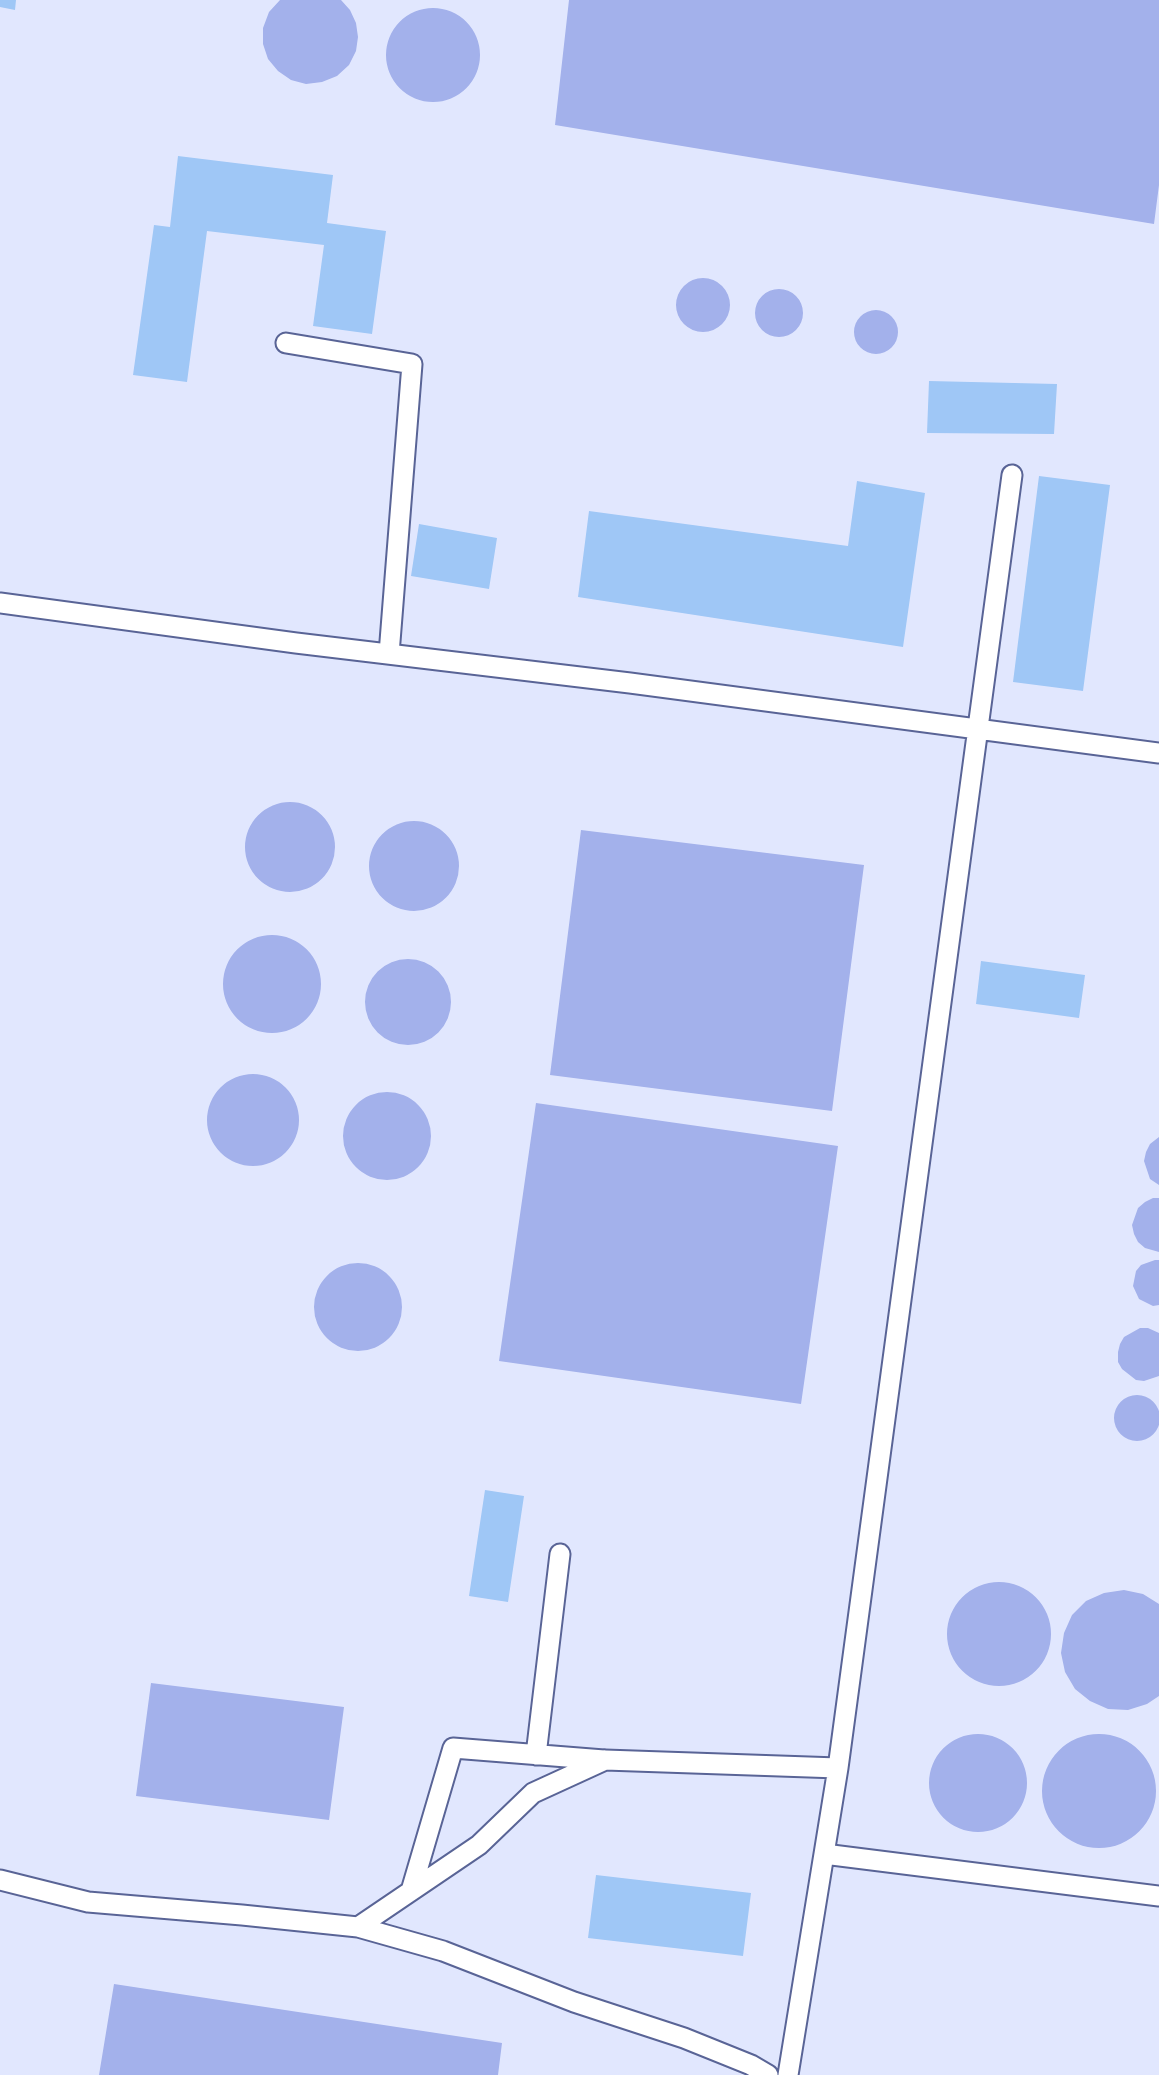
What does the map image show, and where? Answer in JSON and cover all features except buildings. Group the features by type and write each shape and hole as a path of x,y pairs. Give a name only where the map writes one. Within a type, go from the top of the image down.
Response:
{"lane":[{"path":"286,343 412,364 390,654"},
{"path":"788,2075 838,1768 1012,475"},
{"path":"0,603 282,642 630,683 1159,753"},
{"path":"536,1755 560,1554"},
{"path":"411,1891 453,1748 605,1760 838,1768"},
{"path":"358,1927 479,1845 533,1793 605,1760"},
{"path":"824,1854 1159,1896"},
{"path":"0,1880 88,1902 358,1927 443,1951 573,2002 684,2038 751,2065 768,2075"}],"water":[{"path":"280,0 341,0 350,10 356,23 356,51 349,65 337,76 306,84 291,80 278,71 268,59 263,44 263,28 269,12"},
{"path":"569,0 1159,0 1159,185 1154,224 555,125"},
{"path":"433,8 451,12 466,22 476,37 480,55 476,73 466,88 451,98 433,102 415,98 400,88 390,73 386,55 390,37 400,22 415,12"},
{"path":"703,278 722,286 730,305 722,324 703,332 684,324 676,305 684,286"},
{"path":"779,289 796,296 803,313 796,330 779,337 762,330 755,313 762,296"},
{"path":"876,310 892,316 898,332 892,348 876,354 860,348 854,332 860,316"},
{"path":"290,802 307,805 322,815 332,830 335,847 332,864 322,879 307,889 290,892 273,889 258,879 248,864 245,847 248,830 258,815 273,805"},
{"path":"414,821 431,824 446,834 456,849 459,866 456,883 446,898 431,908 414,911 397,908 382,898 372,883 369,866 372,849 382,834 397,824"},
{"path":"581,830 864,865 832,1111 550,1075"},
{"path":"272,935 291,939 306,950 317,965 321,984 317,1003 306,1018 291,1029 272,1033 253,1029 238,1018 227,1003 223,984 227,965 238,950 253,939"},
{"path":"408,959 425,962 439,971 448,985 451,1002 448,1019 439,1033 425,1042 408,1045 391,1042 377,1033 368,1019 365,1002 368,985 377,971 391,962"},
{"path":"253,1074 271,1077 286,1087 296,1102 299,1120 296,1138 286,1153 271,1163 253,1166 235,1163 220,1153 210,1138 207,1120 210,1102 220,1087 235,1077"},
{"path":"387,1092 404,1096 418,1105 427,1119 431,1136 427,1153 418,1167 404,1176 387,1180 370,1176 356,1167 347,1153 343,1136 347,1119 356,1105 370,1096"},
{"path":"536,1103 838,1146 801,1404 499,1361"},
{"path":"1159,1137 1159,1185 1150,1179 1144,1161 1150,1144"},
{"path":"1153,1198 1159,1198 1159,1252 1145,1248 1138,1242 1132,1225 1138,1208"},
{"path":"1159,1260 1159,1305 1153,1306 1139,1299 1133,1286 1136,1271 1141,1265"},
{"path":"349,1263 367,1263 383,1270 395,1282 402,1298 402,1316 395,1332 383,1344 367,1351 349,1351 333,1344 321,1332 314,1316 314,1298 321,1282 333,1270"},
{"path":"1140,1328 1159,1333 1159,1376 1144,1381 1136,1380 1122,1369 1118,1362 1118,1352 1124,1337"},
{"path":"1137,1395 1153,1402 1160,1418 1153,1434 1137,1441 1121,1434 1114,1418 1121,1402"},
{"path":"999,1582 1019,1586 1036,1597 1047,1614 1051,1634 1047,1654 1036,1671 1019,1682 999,1686 979,1682 962,1671 951,1654 947,1634 951,1614 962,1597 979,1586"},
{"path":"1124,1590 1143,1594 1159,1604 1159,1696 1147,1704 1128,1710 1108,1709 1090,1701 1075,1689 1065,1672 1061,1653 1064,1633 1072,1615 1086,1601 1104,1593"},
{"path":"151,1683 344,1707 329,1820 136,1796"},
{"path":"978,1734 997,1738 1013,1748 1023,1764 1027,1783 1023,1802 1013,1818 997,1828 978,1832 959,1828 943,1818 933,1802 929,1783 933,1764 943,1748 959,1738"},
{"path":"1099,1734 1121,1738 1139,1751 1152,1769 1156,1791 1152,1813 1139,1831 1121,1844 1099,1848 1077,1844 1059,1831 1046,1813 1042,1791 1046,1769 1059,1751 1077,1738"},
{"path":"114,1984 502,2043 498,2075 99,2075"}]}
